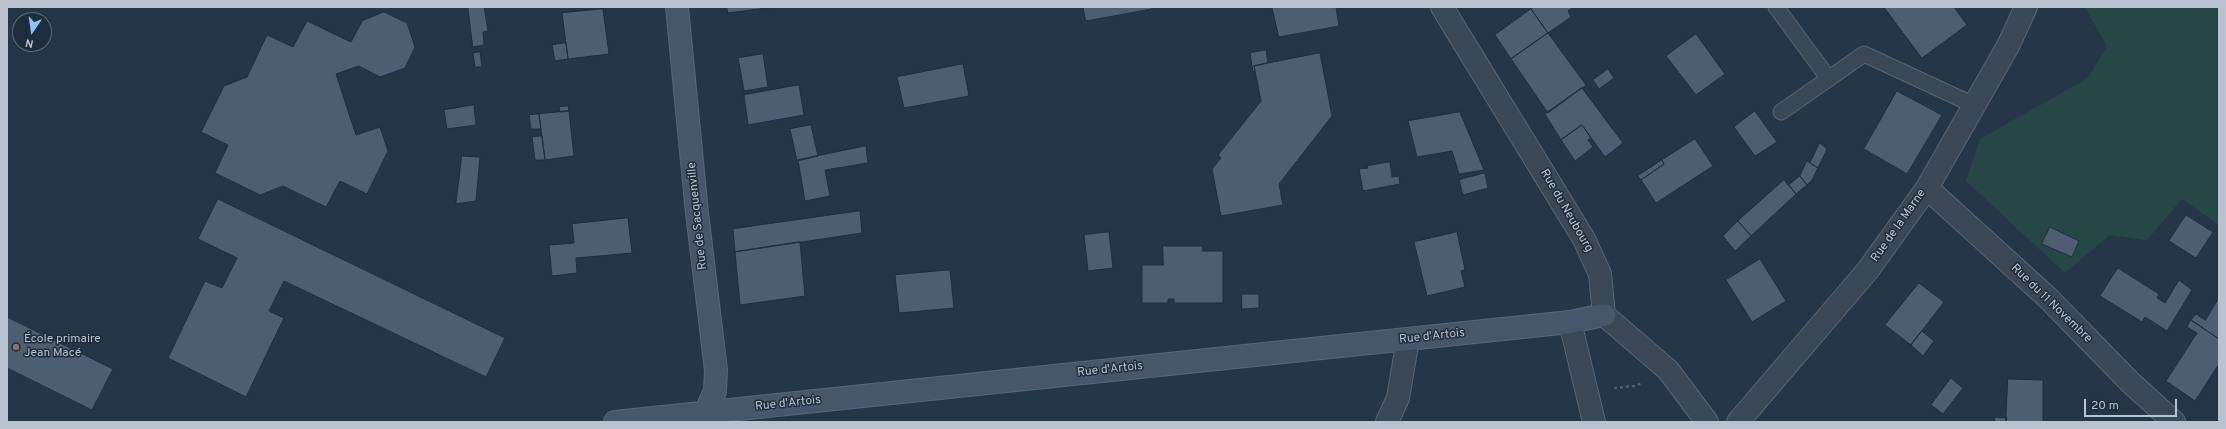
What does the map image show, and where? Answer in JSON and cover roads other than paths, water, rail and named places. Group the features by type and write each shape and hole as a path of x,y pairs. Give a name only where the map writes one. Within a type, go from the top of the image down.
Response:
{"street":[{"name":"Rue de Sacquenville","path":"677,7 697,213 716,370 715,391 705,418"},
{"name":"Rue du Neubourg","path":"1442,7 1584,239 1600,274 1604,315"},
{"name":"Rue de la Marne","path":"1738,422 1868,270 1927,188 2008,46 2026,7"},
{"name":"Rue du 11 Novembre","path":"1927,188 2048,298 2140,392 2174,422"},
{"name":"Rue d'Artois","path":"615,422 705,418 1570,322 1604,315"},
{"path":"1604,315 1668,370 1707,422"},
{"path":"1570,322 1594,422"},
{"path":"1387,422 1398,398 1408,339"}],"lane":[{"path":"1776,7 1829,79"},
{"path":"1781,112 1864,54 1974,106"}],"place":[{"name":"École primaire Jean Macé","path":"16,347"}]}
